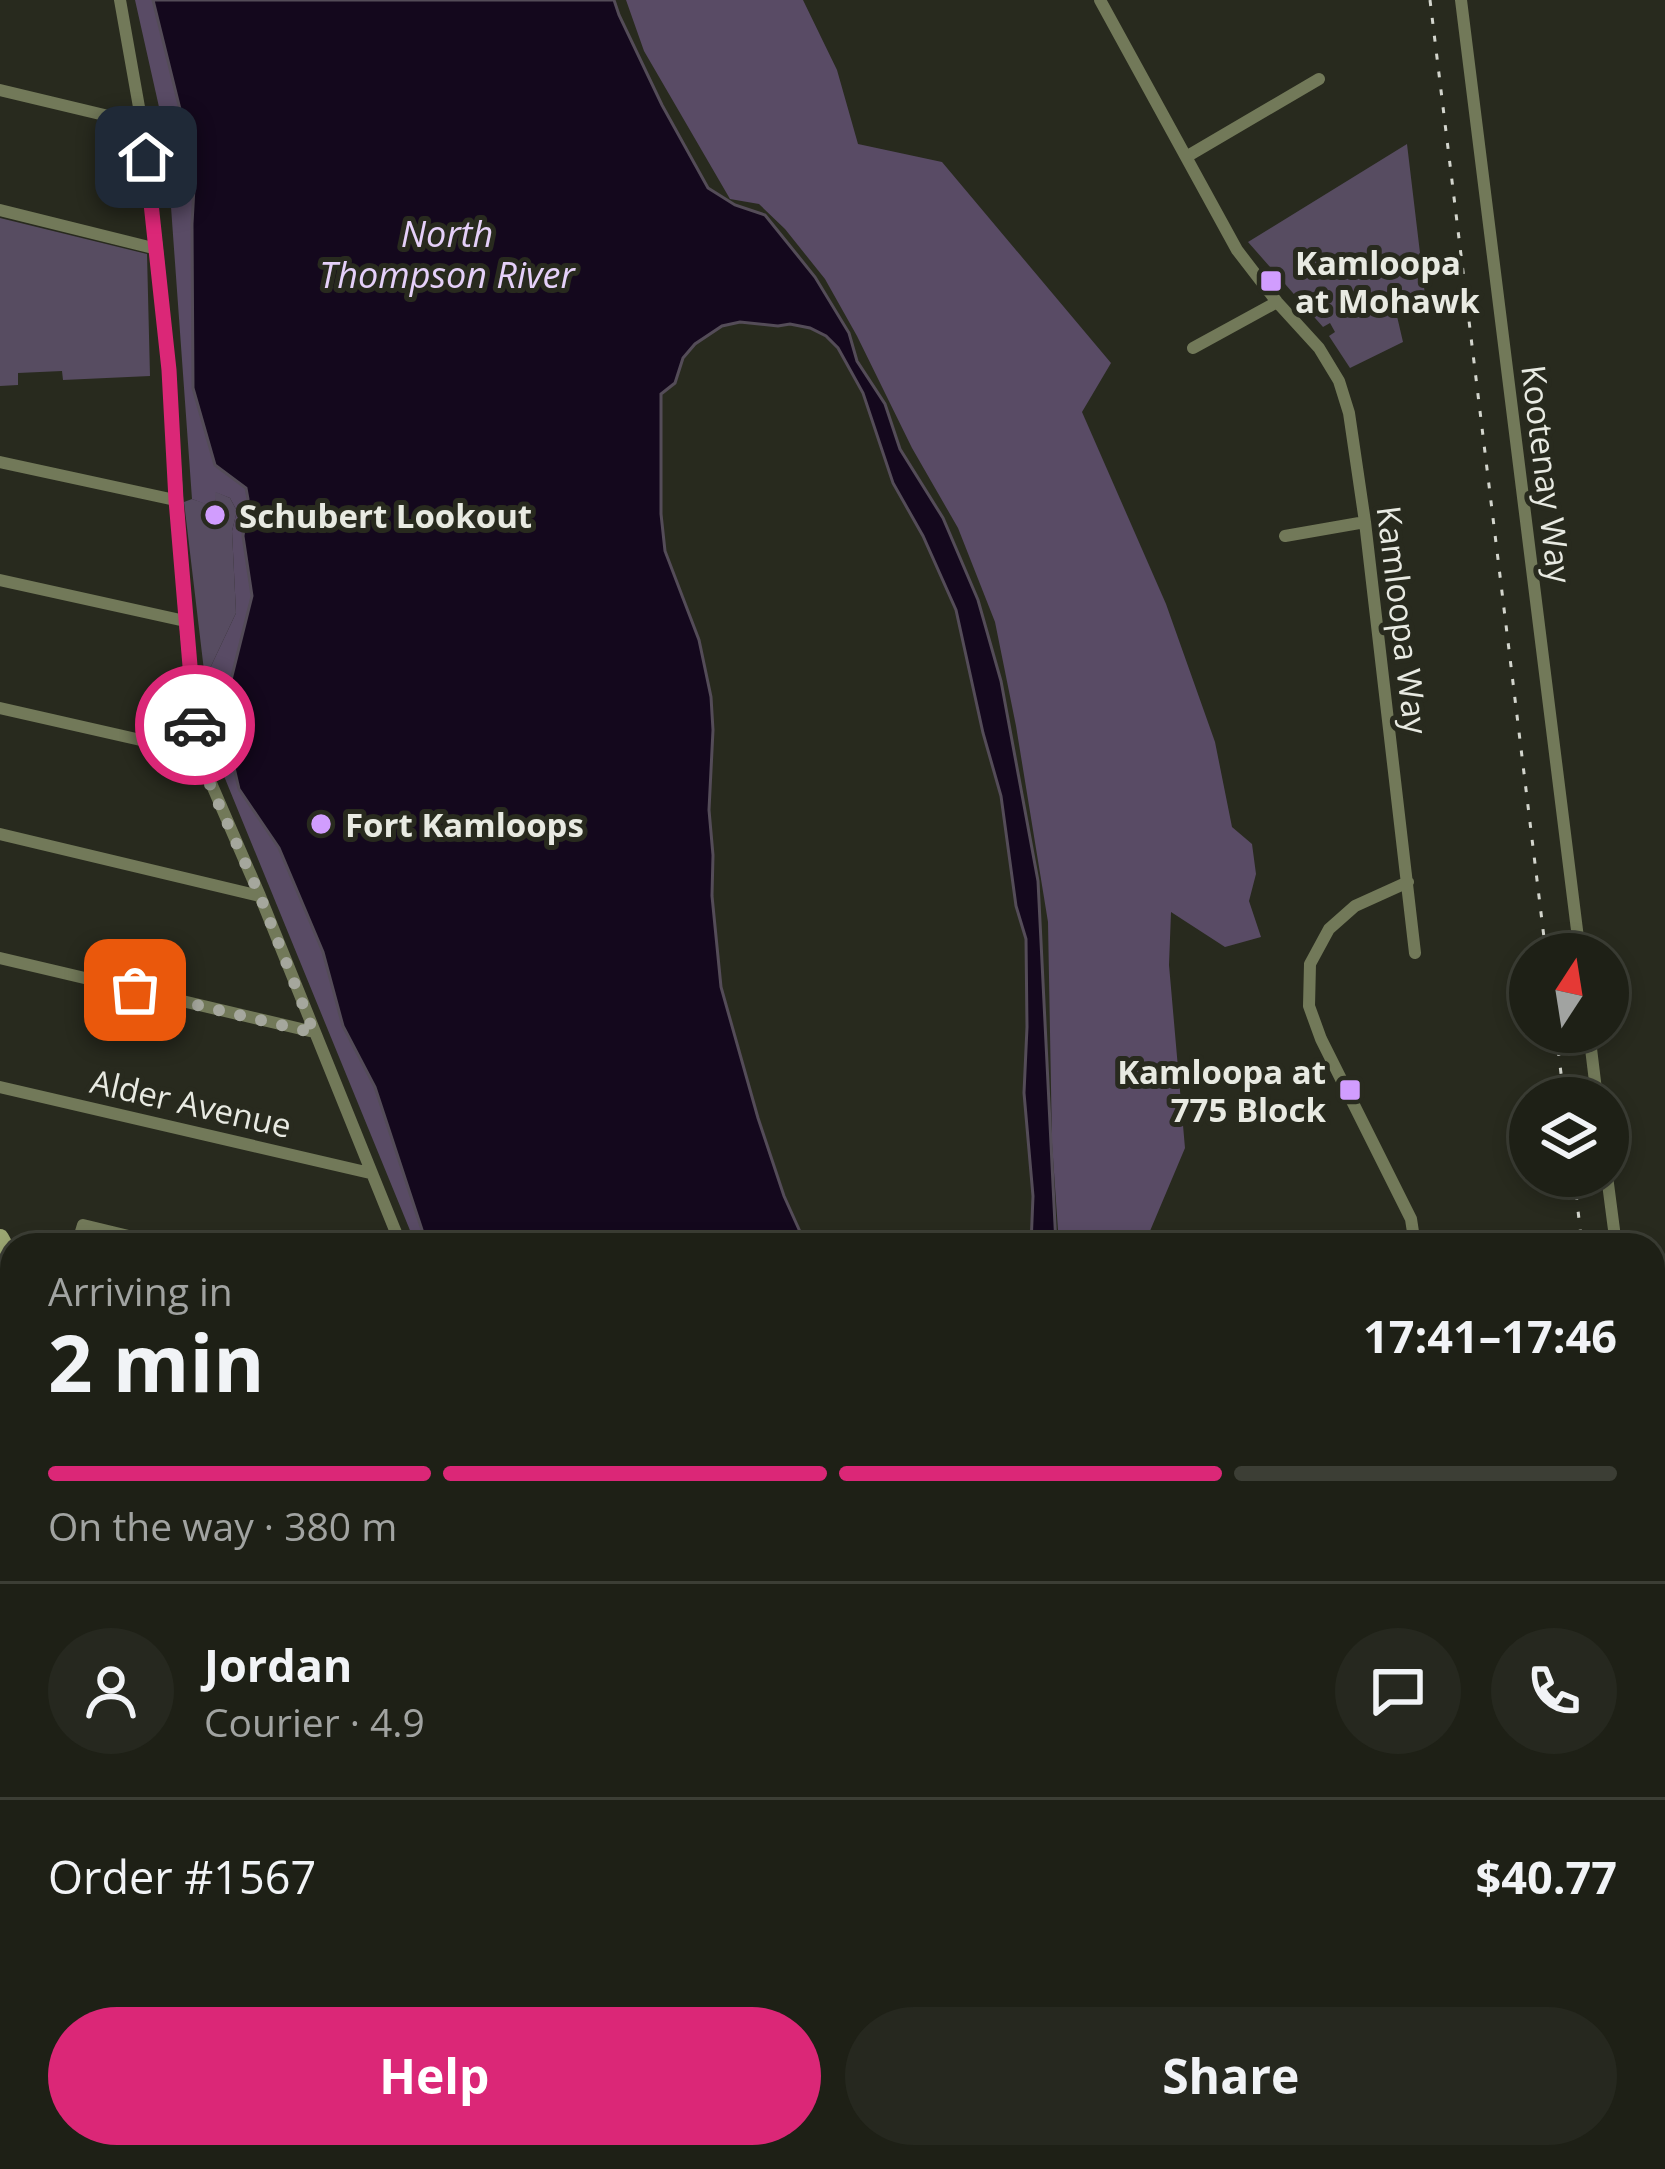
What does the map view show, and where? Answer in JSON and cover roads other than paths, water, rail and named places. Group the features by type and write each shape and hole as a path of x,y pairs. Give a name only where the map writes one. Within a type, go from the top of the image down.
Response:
{"street":[{"path":"120,0 157,249 198,753 395,1233"},
{"name":"Kamloopa Way","path":"1100,0 1237,250 1310,336 1339,381 1349,413 1365,522 1415,953"},
{"name":"Kootenay Way","path":"1461,0 1577,933"},
{"path":"1186,157 1319,79"},
{"path":"0,90 142,124"},
{"path":"0,210 157,249"},
{"path":"1193,348 1277,302"},
{"path":"0,462 176,500"},
{"path":"1285,536 1365,522"},
{"path":"0,580 185,621"},
{"path":"0,708 198,753"},
{"path":"0,834 260,896"},
{"path":"1408,883 1355,906 1329,929 1310,964 1310,1006 1321,1039 1411,1219 1413,1233"},
{"path":"0,958 314,1033"},
{"name":"Alder Avenue","path":"0,1087 370,1173"},
{"path":"1610,1197 1614,1233"},
{"path":"81,1233 83,1225 116,1233"}],"water":[{"name":"North Thompson River","path":"153,0 614,0 662,105 708,188 735,205 765,215 815,277 849,333 857,361 885,404 900,449 943,518 978,600 1001,681 1038,881 1055,1233 1031,1233 1024,1093 1026,939 1016,906 1001,796 956,610 893,483 863,393 838,348 810,328 740,322 722,326 695,344 683,358 675,383 661,394 661,514 665,551 699,640 711,697 709,810 721,987 758,1118 801,1233 423,1233 375,1087 343,1026 323,952 279,848 239,789 222,716 252,596 243,536 248,499 246,488 215,465 193,388 195,170"}],"railway":[{"path":"1430,0 1543,933"},
{"path":"1559,1053 1561,1077"},
{"path":"1576,1197 1581,1233"}],"place":[{"name":"Kamloopa at Mohawk","path":"1271,281"},
{"name":"Schubert Lookout","path":"215,515"},
{"name":"Fort Kamloops","path":"321,824"},
{"name":"Kamloopa at 775 Block","path":"1350,1090"}]}
